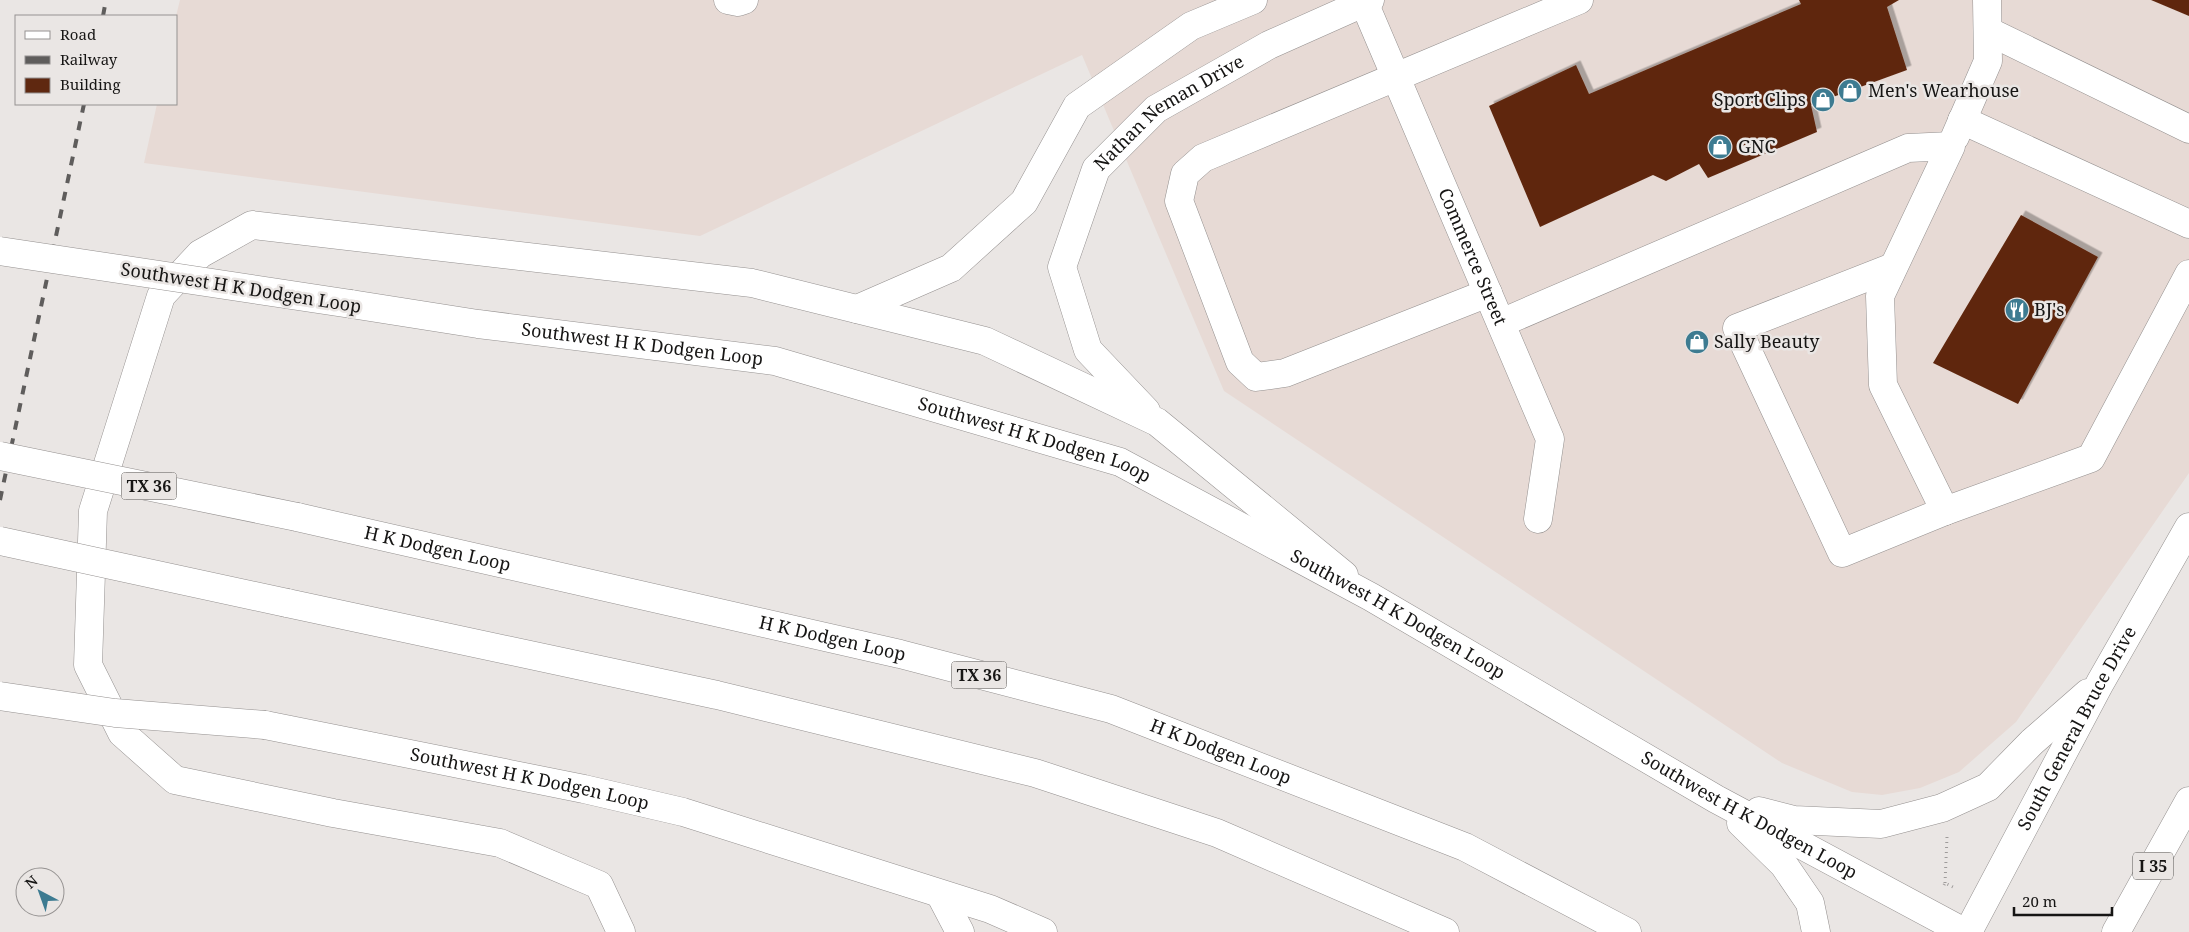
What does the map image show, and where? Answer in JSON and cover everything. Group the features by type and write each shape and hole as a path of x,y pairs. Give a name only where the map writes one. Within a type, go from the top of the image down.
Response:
{"main road":[{"path":"728,0 738,2 744,0"},
{"path":"856,309 952,268 1024,202 1077,106 1191,26 1254,0"},
{"path":"1488,293 1285,373 1256,377 1240,362 1179,201 1185,174 1203,158 1580,0"},
{"path":"1945,511 1883,386 1880,296 1951,146 1988,61 1987,0"},
{"name":"Commerce Street","path":"1366,1 1395,76 1550,439 1538,519"},
{"name":"Nathan Neman Drive","path":"1157,422 1088,350 1062,267 1096,169 1156,109 1269,45 1366,1"},
{"path":"1988,31 2189,129"},
{"path":"1962,120 2189,224"},
{"path":"1501,324 1908,148 1951,146"},
{"path":"621,932 598,885 500,843 333,813 174,780 122,733 88,665 94,511 161,296 200,254 252,225 752,282 985,341 1157,422 1371,597"},
{"name":"Southwest H K Dodgen Loop","path":"0,251 478,324 785,364 1120,462 1371,597 1716,800 1964,932"},
{"path":"1893,267 1737,328 1842,553 1945,511 2091,458 2189,274"},
{"name":"H K Dodgen Loop","path":"0,456 298,516 900,654 1111,709 1465,847 1627,932"},
{"name":"South General Bruce Drive","path":"1968,932 2100,683 2189,527"},
{"path":"0,541 717,695 1035,773 1217,833 1445,932"},
{"path":"1716,800 1794,820 1881,824 1942,808 1988,786 2032,742 2100,683"},
{"name":"Southwest H K Dodgen Loop","path":"0,696 115,713 265,725 584,789 683,812 990,909 1042,932"},
{"path":"1716,800 1784,865 1810,903 1816,932"},
{"name":"I 35","path":"2116,932 2189,801"},
{"path":"940,894 960,932"}],"path":[{"path":"1945,883 1947,836"}],"shaded area":[{"path":"180,0 2189,0 2189,473 2016,722 1959,772 1920,788 1882,795 1852,792 1782,763 1224,391 1082,55 700,236 144,163 157,105 178,105 178,15 176,15"}],"building":[{"path":"1799,0 1899,0 1887,7 1907,70 1811,105 1817,132 1708,178 1699,164 1666,181 1653,175 1540,227 1489,106 1576,65 1589,94 1801,4"},
{"path":"2151,0 2189,0 2189,16"},
{"name":"BJ's","path":"2021,215 2098,257 2018,404 1933,363"}],"railway":[{"path":"103,15 106,0"},
{"path":"0,500 84,105"}],"place":[{"name":"Men's Wearhouse","path":"1850,91"},
{"name":"Sport Clips","path":"1823,100"},
{"name":"GNC","path":"1720,147"},
{"name":"BJ's","path":"2017,310"},
{"name":"Sally Beauty","path":"1697,342"}]}
